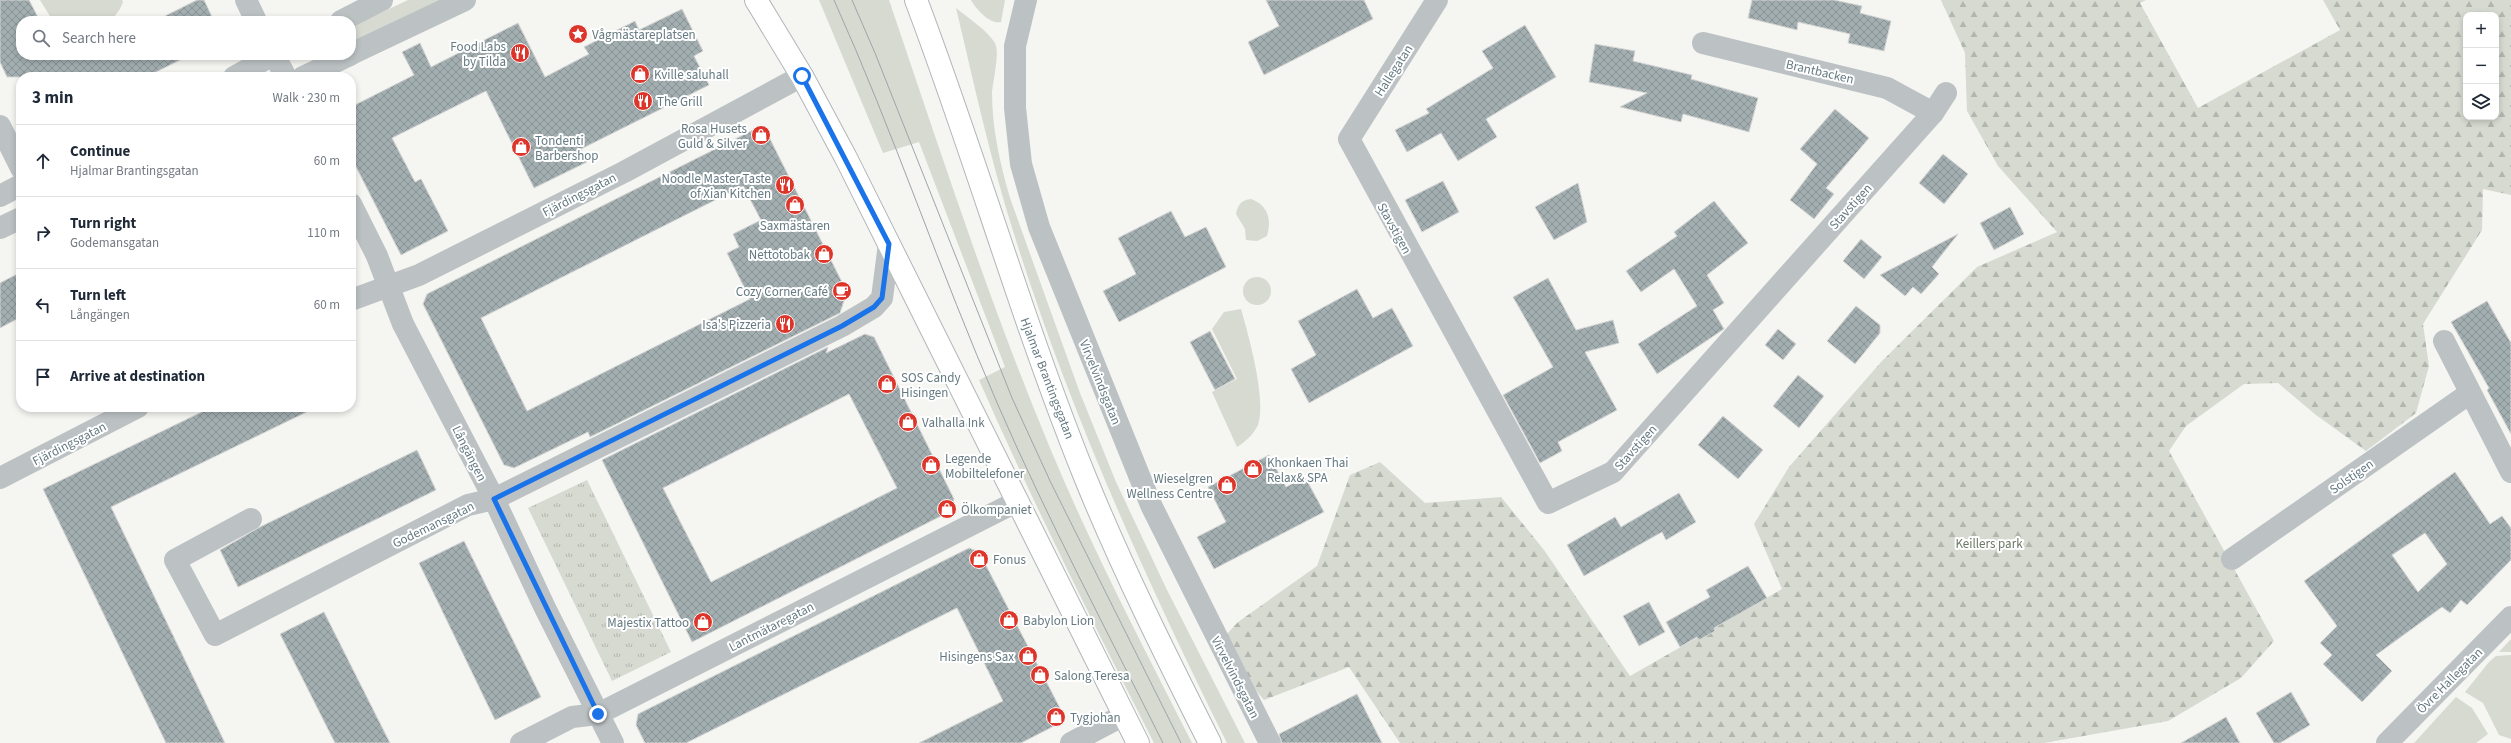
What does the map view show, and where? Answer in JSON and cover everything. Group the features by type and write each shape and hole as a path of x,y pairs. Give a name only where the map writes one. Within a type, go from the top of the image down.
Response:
{"main road":[{"path":"756,0 802,76 889,244 1138,743"},
{"name":"Hjalmar Brantingsgatan","path":"916,0 1022,309 1086,478 1152,626 1210,743"}],"street":[{"path":"246,0 254,16"},
{"path":"350,16 382,0"},
{"path":"356,52 465,0"},
{"name":"Virvelvindsgatan","path":"1026,0 1015,46 1014,108 1021,164 1039,227 1151,505 1270,743"},
{"name":"Hallegatan","path":"1348,139 1437,0"},
{"name":"Brantbacken","path":"1703,43 1888,88 1933,113"},
{"path":"243,72 265,60"},
{"path":"277,60 283,72"},
{"path":"314,72 339,60"},
{"name":"Fjärdingsgatan","path":"356,298 419,275 624,172 802,76"},
{"name":"Stavstigen","path":"1348,139 1548,503 1613,472 1933,113 1946,93"},
{"path":"0,126 16,158"},
{"path":"0,196 16,188"},
{"name":"Långängen","path":"356,214 377,256 403,324 494,499 613,743"},
{"path":"0,228 16,220"},
{"name":"Godemansgatan","path":"252,519 175,560 215,635 468,505 494,499 842,326 871,308 882,298 889,244"},
{"path":"2444,341 2511,472"},
{"name":"Solstigen","path":"2232,559 2470,393"},
{"name":"Fjärdingsgatan","path":"0,478 128,412"},
{"name":"Lantmätaregatan","path":"521,743 572,718 598,714 1018,501"},
{"name":"Övre Hallegatan","path":"2387,743 2511,616"},
{"path":"1071,743 1124,714"}],"green space":[{"path":"40,0 122,0 123,2 115,16 50,16"},
{"path":"408,0 443,0 356,43 356,25"},
{"path":"819,0 889,0 946,169 1006,338 1050,448 1100,560 1192,743 1154,743 1064,563 979,380 1005,367 919,142 883,153"},
{"path":"971,0 1005,0 1001,22 988,19 976,8"},
{"name":"Keillers park","path":"1941,0 2146,0 2140,3 2198,108 2340,30 2323,0 2511,0 2511,195 2483,189 2482,230 2423,324 2429,366 2416,413 2366,451 2316,415 2278,383 2244,384 2186,426 2169,451 2274,641 2241,678 2168,721 2044,743 1400,743 1349,667 1264,700 1244,677 1225,636 1238,622 1317,566 1350,475 1380,462 1425,503 1501,497 1544,550 1630,676 1782,589 1754,524 1789,467 1882,361 1977,267 2057,232 1998,166 1967,111 1965,53"},
{"path":"956,8 982,29 992,38 995,43 997,60 992,92 992,106 997,146 1003,172 1010,198 1080,393 1116,482 1167,590 1245,743 1227,743 1138,556 1084,429 1059,365 1005,206"},
{"path":"1251,199 1265,209 1269,219 1267,236 1257,241 1246,240 1245,229 1236,214 1240,204 1245,200"},
{"path":"1257,277 1267,281 1271,291 1267,301 1257,305 1247,301 1243,291 1247,281"},
{"path":"1241,309 1256,367 1260,414 1258,425 1254,432 1237,447 1212,392 1237,379 1212,329 1224,312"},
{"path":"587,480 671,652 612,681 528,508"},
{"path":"2511,639 2511,652 2499,652"},
{"path":"2511,655 2511,739 2499,735 2483,703 2465,692 2489,662 2496,656"},
{"path":"2456,697 2472,708 2488,734 2476,743 2414,743"}],"building":[{"path":"0,0 29,0 37,16 16,16 16,60 180,60 156,72 16,72 16,77 7,77 0,62"},
{"path":"197,0 204,0 212,16 165,16"},
{"path":"1266,0 1364,0 1373,19 1264,75 1248,42 1279,26"},
{"path":"1752,0 1834,0 1862,6 1860,13 1891,21 1884,51 1848,43 1850,34 1798,22 1797,30 1748,18"},
{"path":"682,9 703,51 694,56 709,85 581,149 587,162 534,188 486,91 392,138 415,182 421,179 448,231 401,255 356,167 356,104 414,75 402,52 420,43 431,67 518,23 545,77 589,54 584,47 635,21 639,30"},
{"path":"1525,25 1556,77 1486,119 1497,137 1458,161 1441,133 1407,152 1395,130 1429,113 1426,109 1493,68 1482,51"},
{"path":"1595,44 1635,51 1633,61 1692,75 1691,79 1758,98 1749,132 1683,114 1681,122 1620,107 1647,93 1589,82"},
{"path":"1835,109 1869,138 1826,188 1834,194 1814,219 1790,200 1817,164 1800,149"},
{"path":"757,128 767,133 847,292 840,313 590,437 588,432 514,468 504,465 423,304 427,294","holes":["743,186 761,220 733,234 739,247 727,253 750,299 527,411 481,318"]},
{"path":"1943,154 1968,174 1944,204 1919,183"},
{"path":"1443,181 1459,212 1422,232 1405,200"},
{"path":"1578,183 1587,222 1554,240 1535,207"},
{"path":"1714,201 1748,243 1707,275 1724,303 1713,310 1724,329 1657,374 1638,344 1697,306 1674,269 1641,292 1626,271 1677,236 1674,232"},
{"path":"2010,207 2024,234 1994,250 1980,223"},
{"path":"1171,211 1185,237 1206,227 1226,267 1119,322 1103,291 1136,274 1118,238"},
{"path":"1958,234 1932,267 1939,274 1921,294 1913,287 1905,296 1880,275"},
{"path":"1861,239 1882,257 1864,279 1843,261"},
{"path":"16,275 16,320 0,328 0,283"},
{"path":"1548,278 1576,330 1613,320 1619,343 1585,352 1617,410 1558,442 1562,451 1540,463 1503,395 1553,367 1513,297"},
{"path":"1357,289 1373,318 1392,308 1413,346 1309,403 1291,369 1316,355 1298,321"},
{"path":"2487,301 2511,343 2511,434 2487,390 2489,388 2451,322"},
{"path":"1856,306 1880,325 1880,333 1855,364 1827,341"},
{"path":"1778,329 1796,344 1783,360 1765,345"},
{"path":"1210,331 1235,379 1215,390 1190,342"},
{"path":"865,334 874,337 954,499 951,511 692,642 602,460 828,347 826,353","holes":["849,394 897,488 711,582 663,488"]},
{"path":"1798,375 1824,396 1799,428 1773,406"},
{"path":"202,412 307,412 111,507 225,743 166,743 43,489"},
{"path":"1723,416 1763,450 1738,479 1698,445"},
{"path":"417,450 436,490 238,587 220,550 260,527"},
{"path":"1269,455 1286,487 1305,477 1324,512 1214,569 1197,537 1226,522 1208,487"},
{"path":"2455,472 2490,524 2502,516 2511,528 2511,560 2467,605 2461,600 2450,613 2442,607 2376,655 2392,671 2362,702 2323,664 2332,655 2320,643 2337,626 2304,581","holes":["2425,533 2447,564 2418,592 2392,555"]},
{"path":"1679,493 1696,522 1666,540 1662,532 1584,576 1567,545 1615,517 1621,527"},
{"path":"464,541 541,697 495,720 419,563"},
{"path":"969,548 979,552 1062,712 1058,724 1021,743 919,743 1003,701 957,608 686,743 645,743 636,725 638,714"},
{"path":"1748,566 1767,598 1714,628 1715,631 1699,640 1697,637 1680,647 1666,622 1710,597 1706,590"},
{"path":"1649,602 1665,632 1639,646 1623,616"},
{"path":"324,612 390,743 335,743 280,634"},
{"path":"2291,692 2310,725 2280,743 2274,743 2256,713"},
{"path":"1357,694 1382,743 1282,743 1279,734"},
{"path":"2226,717 2240,743 2181,743"}],"tram line":[{"path":"834,0 877,101 956,304 1017,448 1057,533 1163,743"},
{"path":"852,0 875,53 1012,398 1051,483 1181,743"}],"place":[{"name":"Vågmästareplatsen","path":"578,34"},
{"name":"Food Labs by Tilda","path":"520,53"},
{"name":"Kville saluhall","path":"640,74"},
{"name":"The Grill","path":"643,101"},
{"name":"Rosa Husets Guld & Silver","path":"761,135"},
{"name":"Tondenti Barbershop","path":"521,147"},
{"name":"Noodle Master Taste of Xian Kitchen","path":"785,185"},
{"name":"Saxmästaren","path":"795,205"},
{"name":"Nettotobak","path":"824,254"},
{"name":"Cozy Corner Café","path":"842,291"},
{"name":"Isa's Pizzeria","path":"785,324"},
{"name":"SOS Candy Hisingen","path":"887,384"},
{"name":"Valhalla Ink","path":"908,422"},
{"name":"Legende Mobiltelefoner","path":"931,465"},
{"name":"Khonkaen Thai Relax& SPA","path":"1253,469"},
{"name":"Wieselgren Wellness Centre","path":"1227,485"},
{"name":"Ölkompaniet","path":"947,509"},
{"name":"Fonus","path":"979,559"},
{"name":"Babylon Lion","path":"1009,620"},
{"name":"Majestix Tattoo","path":"703,622"},
{"name":"Hisingens Sax","path":"1028,656"},
{"name":"Salong Teresa","path":"1040,675"},
{"name":"Tygjohan","path":"1056,717"}],"route":[{"path":"598,714 545,608 494,499 842,326 874,307 882,298 887,272 889,244 846,158 802,76"}]}
